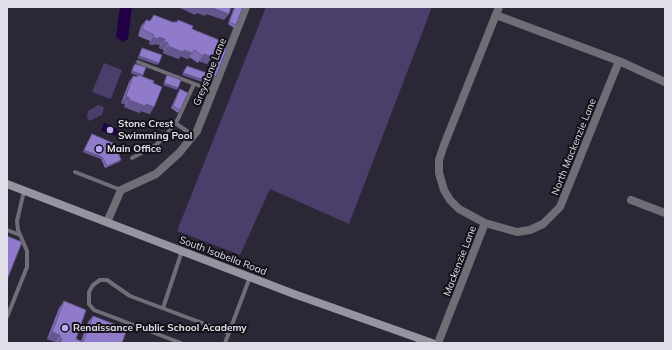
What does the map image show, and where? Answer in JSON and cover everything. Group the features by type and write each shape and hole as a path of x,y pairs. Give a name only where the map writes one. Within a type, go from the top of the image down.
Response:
{"main road":[{"name":"South Isabella Road","path":"7,184 250,277 432,343"}],"street":[{"name":"Greystone Lane","path":"121,190 156,174 179,153 197,131 246,7"},
{"path":"497,11 619,61 665,82"},
{"name":"Mackenzie Lane","path":"438,343 485,223 460,209 450,200 444,190 439,173 439,160 497,11"},
{"name":"North Mackenzie Lane","path":"485,223 517,232 530,230 543,224 560,207 619,61"},
{"path":"107,222 121,190"},
{"path":"631,200 665,213"}],"lane":[{"path":"138,62 213,91"},
{"path":"132,158 156,145 175,123 194,84"},
{"path":"175,123 193,135"},
{"path":"75,172 121,190"},
{"path":"7,317 27,267 27,251 17,222 24,190"},
{"path":"7,230 21,235"},
{"path":"163,308 182,251"},
{"path":"225,343 250,277"},
{"path":"181,343 101,314 89,304 89,292 93,285 100,280 106,280 130,296 229,333"}],"shaded area":[{"path":"120,7 132,7 128,39 123,42 116,37"},
{"path":"266,7 432,7 349,224 270,189 240,255 177,231"},
{"path":"104,63 122,70 111,99 92,92"},
{"path":"98,105 104,107 102,115 89,121 87,117 88,111"},
{"name":"Stone Crest Swimming Pool","path":"104,123 118,129 116,136 101,131"}],"building":[{"path":"210,7 231,7 229,14"},
{"path":"235,7 243,7 236,25 229,22"},
{"path":"154,15 172,22 177,22 178,20 193,26 192,29 219,40 212,57 204,54 203,56 194,50 192,53 184,50 183,52 168,46 168,43 164,41 165,39 153,37 154,35 142,29 146,20 150,21"},
{"path":"220,46 227,49 216,76 208,73"},
{"path":"142,48 162,55 159,63 139,56"},
{"path":"135,64 146,67 143,75 132,71"},
{"path":"187,66 207,73 204,80 183,73"},
{"path":"138,75 154,81 153,83 162,87 154,107 146,104 145,106 129,100 130,98 126,96 133,76 137,77"},
{"path":"167,75 181,80 178,88 164,83"},
{"path":"180,89 188,93 180,110 173,106"},
{"name":"Main Office","path":"92,134 115,144 121,160 107,166 102,157 84,150"},
{"path":"7,236 22,242 7,280"},
{"path":"64,301 86,310 76,339 83,342 93,316 127,329 122,343 60,343 62,339 60,339 60,335 52,332"}],"place":[{"name":"Stone Crest Swimming Pool","path":"110,130"},
{"name":"Main Office","path":"99,149"},
{"name":"Renaissance Public School Academy","path":"65,328"}]}
